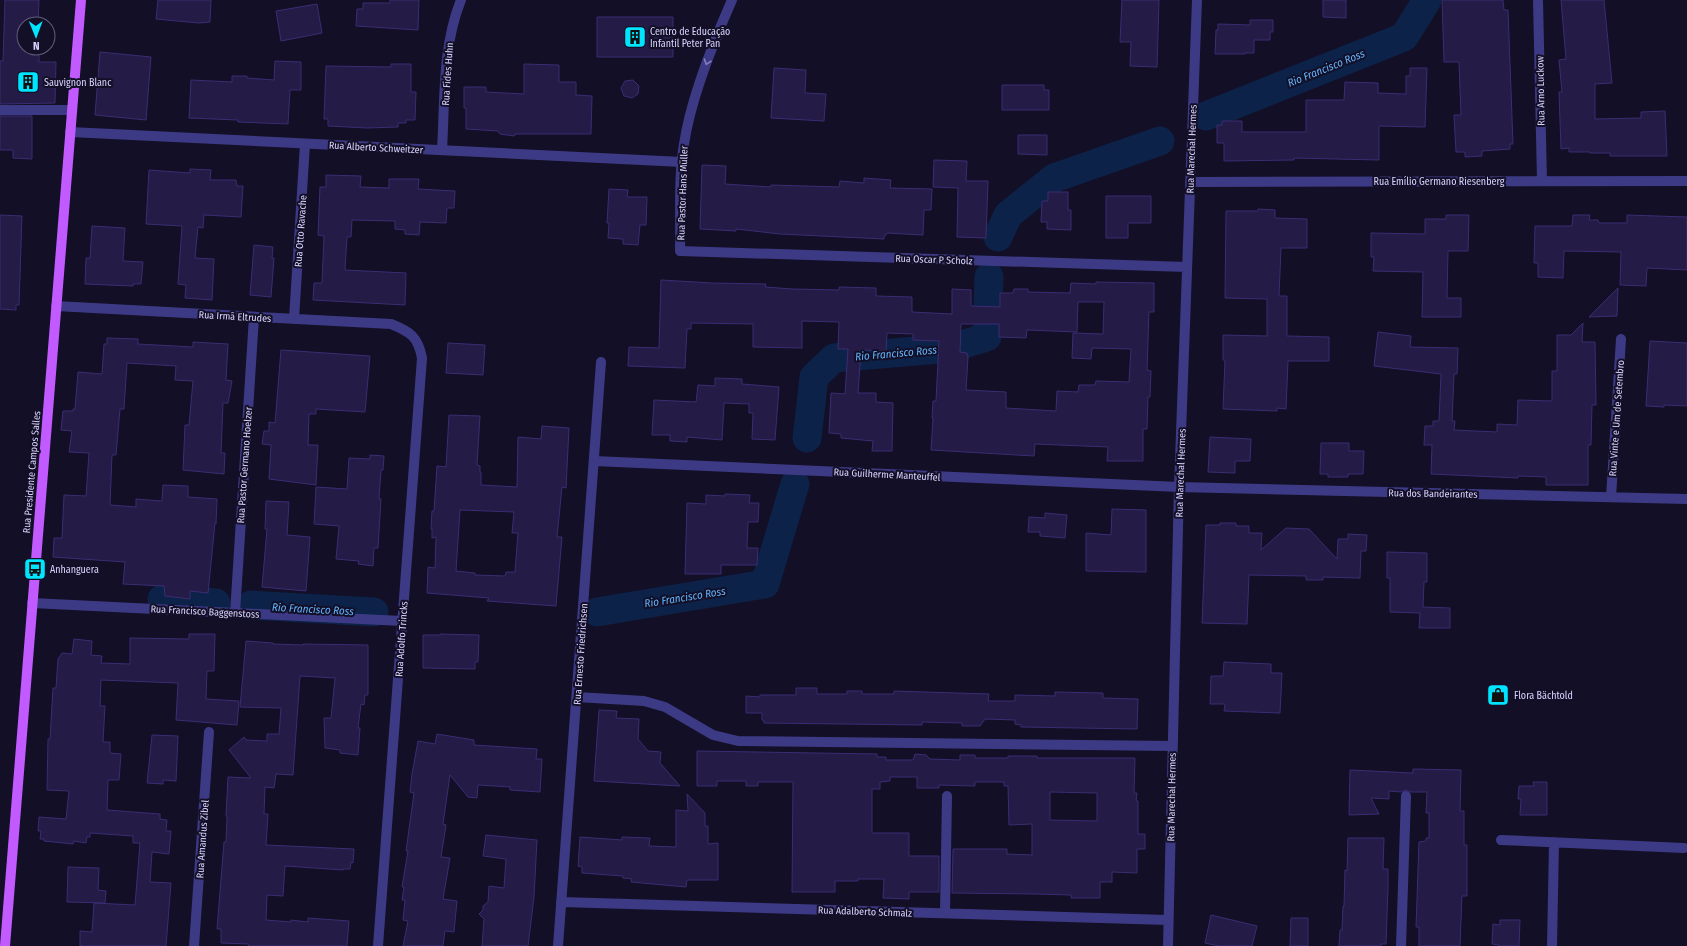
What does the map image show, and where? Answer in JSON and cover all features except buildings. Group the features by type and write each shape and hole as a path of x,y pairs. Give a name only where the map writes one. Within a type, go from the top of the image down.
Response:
{"main road":[{"name":"Rua Presidente Campos Salles","path":"5,946 81,0"}],"street":[{"name":"Rua Fides Huhn","path":"442,150 448,47 452,26 461,0"},
{"name":"Rua Pastor Hans Müller","path":"680,250 682,162 687,129 714,40 732,0"},
{"name":"Rua Marechal Hermes","path":"1168,946 1172,746 1197,0"},
{"name":"Rua Arno Luckow","path":"1538,0 1542,181"},
{"path":"0,110 72,110"},
{"name":"Rua Alberto Schweitzer","path":"70,132 682,162"},
{"name":"Rua Otto Ravache","path":"294,319 305,144"},
{"name":"Rua Emílio Germano Riesenberg","path":"1190,182 1687,181"},
{"name":"Rua Oscar P Scholz","path":"680,250 1187,267"},
{"name":"Rua Irmã Eltrudes","path":"56,306 391,324 412,334"},
{"name":"Rua Pastor Germano Hoelzer","path":"235,613 254,317"},
{"name":"Rua Adolfo Trincks","path":"378,946 422,358 420,346 412,334"},
{"name":"Rua Vinte e Um de Setembro","path":"1611,497 1621,340"},
{"name":"Rua Ernesto Friedrichsen","path":"558,946 601,362"},
{"name":"Rua Guilherme Manteuffel","path":"594,461 1180,487"},
{"name":"Rua dos Bandeirantes","path":"1180,487 1687,499"},
{"name":"Rua Francisco Baggenstoss","path":"32,603 402,621"},
{"path":"577,697 644,701 665,707 713,735 738,741 1172,746"},
{"name":"Rua Amandus Zibel","path":"194,946 209,732"},
{"path":"945,913 947,796"},
{"path":"1401,946 1406,796"},
{"path":"1501,840 1684,848"},
{"path":"1552,946 1554,842"},
{"name":"Rua Adalberto Schmalz","path":"562,902 1168,920"}],"waterway":[{"name":"Rio Francisco Ross","path":"1206,116 1404,37 1427,0"},
{"name":"Rio Francisco Ross","path":"998,237 1008,215 1054,178 1160,141"},
{"name":"Rio Francisco Ross","path":"807,438 814,377 834,358 951,348 987,337 989,277"},
{"name":"Rio Francisco Ross","path":"597,612 765,584 795,484"},
{"name":"Rio Francisco Ross","path":"162,599 216,603"},
{"name":"Rio Francisco Ross","path":"251,605 374,612"}],"place":[{"name":"Centro de Educação Infantil Peter Pan","path":"635,37"},
{"name":"Sauvignon Blanc","path":"28,82"},
{"name":"Anhanguera","path":"35,569"},
{"name":"Flora Bächtold","path":"1498,695"}]}
